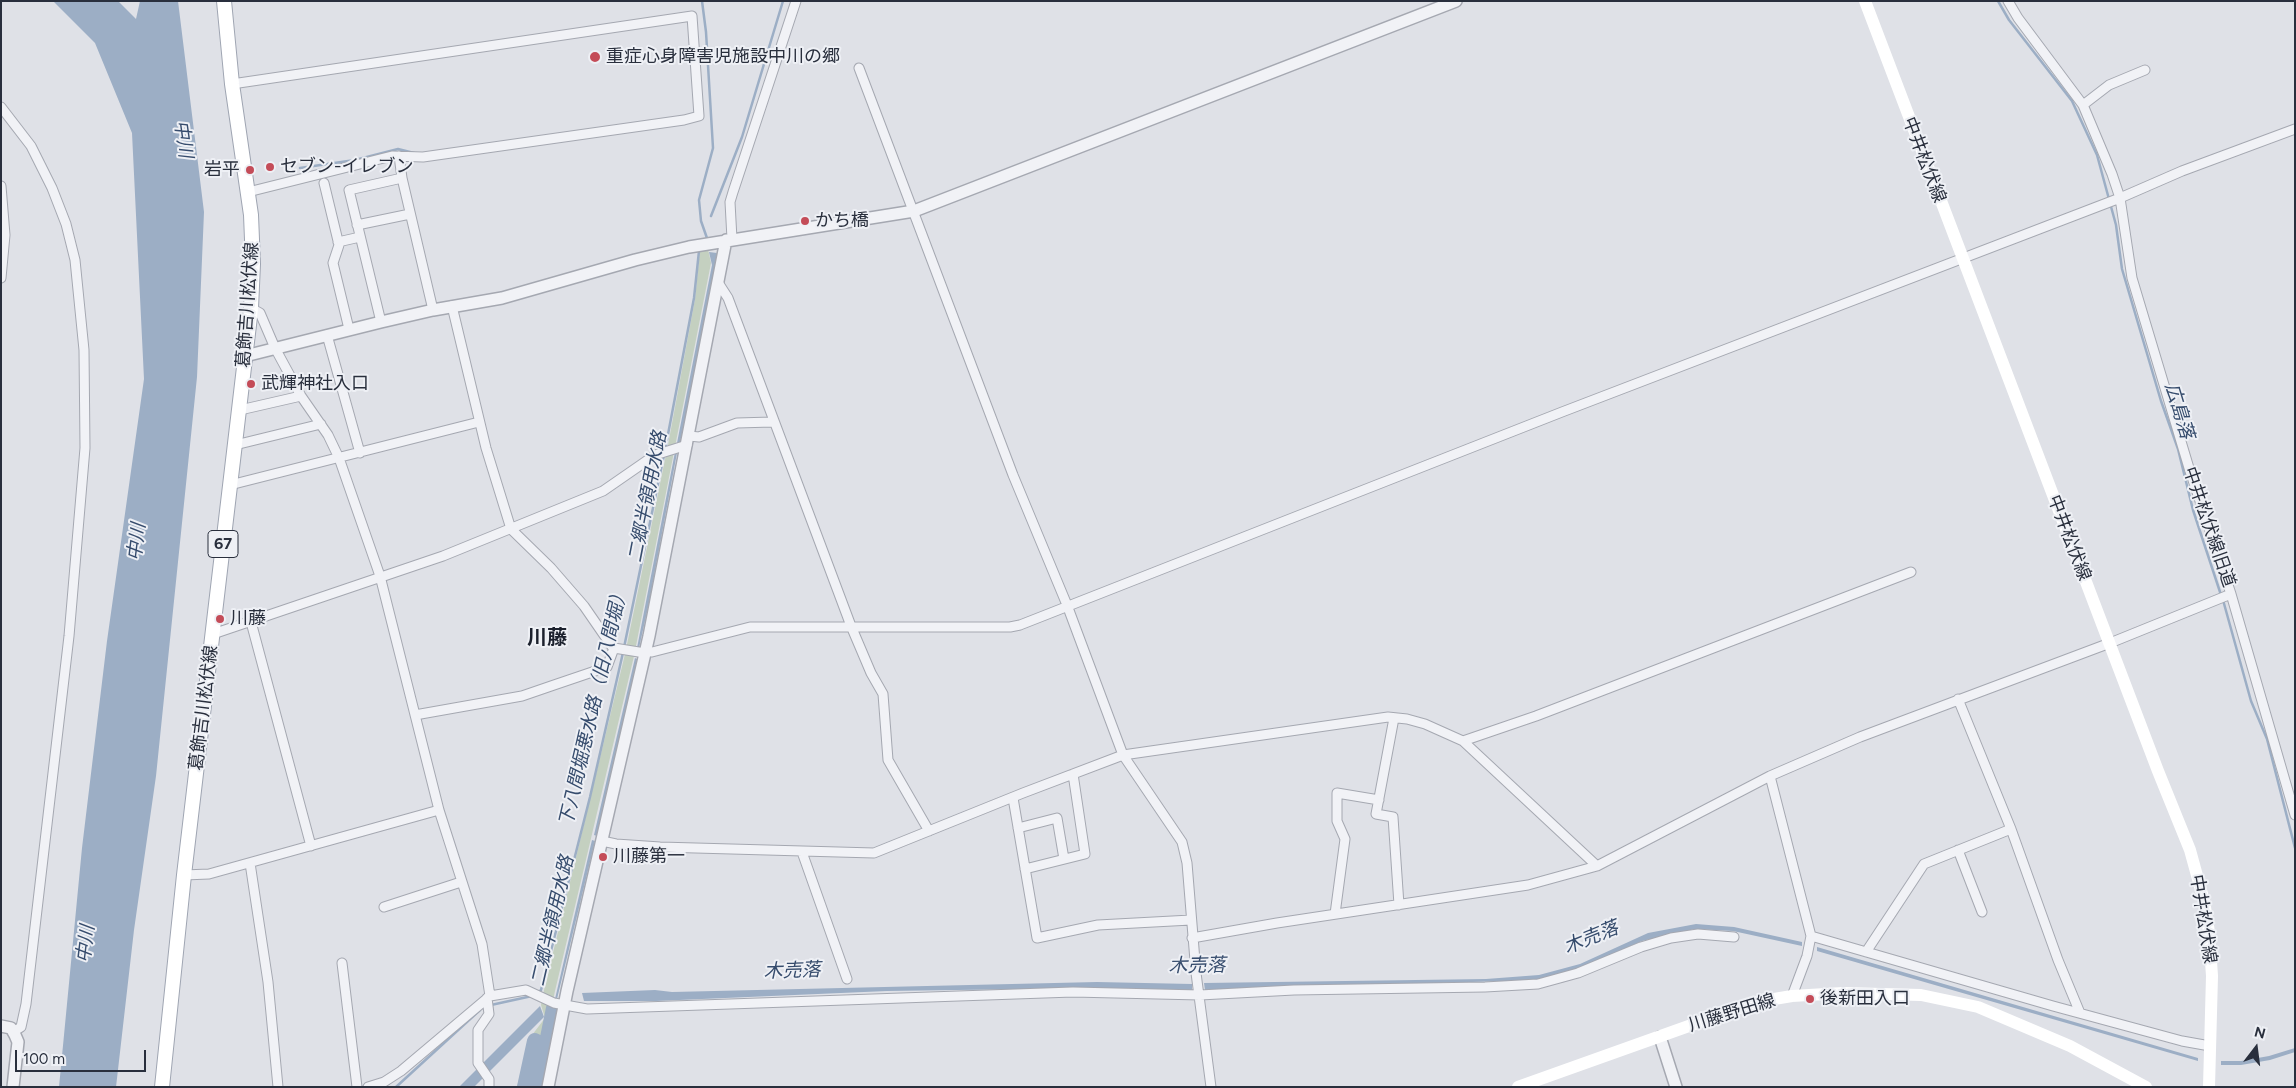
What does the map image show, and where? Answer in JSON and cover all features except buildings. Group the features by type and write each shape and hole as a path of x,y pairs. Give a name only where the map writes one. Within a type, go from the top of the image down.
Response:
{"main road":[{"name":"葛飾吉川松伏線","path":"162,1087 184,875 251,308 253,240 232,84 224,1"},
{"name":"中井松伏線","path":"1865,1 2158,771 2190,850 2204,901 2209,932 2212,976 2209,1087"},
{"name":"川藤野田線","path":"1518,1087 1540,1083 1738,1007 1772,999 1824,993 1929,996 1978,1008 2070,1046 2146,1087"}],"street":[{"path":"548,1087 559,1004 602,841 680,445 719,284 731,197 796,1"},
{"path":"246,356 349,329 452,306 502,298 635,260 696,246 914,211 1456,1"},
{"name":"中井松伏線旧道","path":"2008,1 2082,105 2112,174 2113,201 2132,278 2295,815"},
{"path":"232,84 692,16 699,116 684,120 423,157 399,156 248,192"},
{"path":"859,68 1013,475 1067,605 1123,755 1182,842 1187,863 1192,938 1211,1087"},
{"path":"2082,105 2109,85 2145,70"},
{"path":"1,107 31,146 52,188 66,224 75,260 84,350 85,448 69,636 26,1004 21,1027 14,1032"},
{"path":"452,306 479,422 511,529 551,568 584,606 614,648 652,652 750,627 1010,627 1562,412 1963,260 2113,201 2182,171 2295,129"},
{"path":"399,156 402,178 433,310"},
{"path":"381,322 349,190 402,178"},
{"path":"324,183 338,242 333,263 349,329"},
{"path":"1,186 5,234 1,278"},
{"path":"357,225 410,214"},
{"path":"338,242 360,237"},
{"path":"719,284 728,298 772,422 851,626 871,673 883,694 888,760 929,831"},
{"path":"251,308 260,313 275,348 301,396 321,424 340,458 380,576 440,810 482,944 489,997 489,1014 478,1030 478,1063 489,1083 482,1087"},
{"path":"327,335 360,453"},
{"path":"240,410 301,396"},
{"path":"230,485 479,422"},
{"path":"212,634 443,556 511,529 603,491 655,455 699,437 737,423 772,422"},
{"path":"235,445 321,424"},
{"path":"1463,741 1545,713 1911,572"},
{"path":"1192,938 1528,885 1598,866 1770,776 1860,737 2229,595"},
{"path":"251,622 311,846"},
{"path":"415,715 530,693 607,667 614,648"},
{"path":"1958,699 2011,829 2058,960 2080,1013"},
{"path":"602,841 616,844 660,847 874,853 1123,755 1280,731 1394,718 1425,724 1463,741 1598,866"},
{"path":"1394,718 1376,814 1394,817 1399,905"},
{"path":"1025,869 1085,854 1072,774"},
{"path":"1770,776 1811,936 1807,956 1792,996"},
{"path":"1335,914 1345,840 1337,820 1337,793 1379,800"},
{"path":"1013,798 1036,938 1098,925 1191,920"},
{"path":"184,875 209,874 440,810"},
{"path":"1018,828 1057,818 1064,859"},
{"path":"1866,952 1924,864 2011,829"},
{"path":"1958,850 1982,912"},
{"path":"802,852 847,979"},
{"path":"250,863 268,982 278,1087"},
{"path":"384,907 461,882"},
{"path":"368,1087 384,1082 401,1071 489,997 526,990 559,1004 587,1009 1073,992 1200,996 1294,990 1485,987 1538,984 1578,973 1641,947 1671,938 1698,934 1734,937"},
{"path":"1811,936 2080,1013 2182,1041 2210,1046"},
{"path":"342,963 357,1087"},
{"path":"1,1026 10,1028 18,1042 13,1087"},
{"path":"1660,1037 1676,1087"}],"green space":[{"path":"708,249 711,263 634,656 555,991 535,1087 517,1087 529,1039 545,1018 541,1005 544,990 625,654 668,445 695,299 700,250"}],"water":[{"name":"中川","path":"53,1 118,1 136,19 140,1 178,1 204,212 197,377 156,776 134,930 116,1087 59,1087 82,848 107,641 144,379 132,133 95,43"},
{"path":"709,252 717,253 715,266 685,421 680,442 677,443 712,265"},
{"path":"675,452 677,453 649,603 639,648 637,648"},
{"path":"635,658 637,659 629,697 597,836 594,835"},
{"path":"592,840 595,841 557,999 555,999"},
{"path":"1696,924 1734,927 1802,942 1802,946 1733,931 1695,929 1642,941 1579,969 1539,980 1205,990 1204,983 1486,979 1539,975 1580,964 1648,933"},
{"path":"1817,947 2198,1058 2198,1061 1817,951"},
{"path":"1097,982 1192,984 1192,991 1097,988 887,991 656,1001 584,1001 582,993 655,990 672,992"},
{"path":"540,1006 544,1017 474,1087 459,1087"},
{"path":"548,1032 550,1032 540,1087 536,1087"},
{"path":"2295,1048 2295,1052 2270,1060 2241,1065 2221,1065 2221,1061 2241,1061 2269,1056"}],"waterway":[{"path":"702,1 706,32 713,148 699,200 701,221 708,241"},
{"name":"下八間堀悪水路（旧八間堀）","path":"711,216 742,137 783,1"},
{"name":"広島落","path":"1998,1 2009,20 2072,101 2097,155 2116,225 2122,269 2161,401 2178,449 2193,510 2221,595"},
{"path":"300,168 355,160 398,149 414,153"},
{"name":"下八間堀悪水路（旧八間堀）","path":"665,450 694,298 699,251"},
{"name":"下八間堀悪水路（旧八間堀）","path":"537,993 541,990 590,797 622,657 664,455"},
{"name":"広島落","path":"2223,600 2251,701 2267,739 2295,848"},
{"name":"下八間堀悪水路（旧八間堀）","path":"491,1005 532,996"},
{"name":"二郷半領用水路","path":"538,1087 554,1008"},
{"name":"下八間堀悪水路（旧八間堀）","path":"396,1087 480,1010"},
{"path":"525,1087 535,1041"}],"place":[{"name":"重症心身障害児施設中川の郷","path":"595,57"},
{"name":"セブン-イレブン","path":"270,167"},
{"name":"岩平","path":"250,170"},
{"name":"かち橋","path":"805,221"},
{"name":"武輝神社入口","path":"251,384"},
{"name":"川藤","path":"220,619"},
{"name":"川藤第一","path":"603,857"},
{"name":"後新田入口","path":"1810,999"}],"district":[{"name":"川藤","path":"547,638"}],"water label":[{"name":"木売落","path":"1591,938"},
{"name":"木売落","path":"1197,966"},
{"name":"木売落","path":"792,971"}]}
